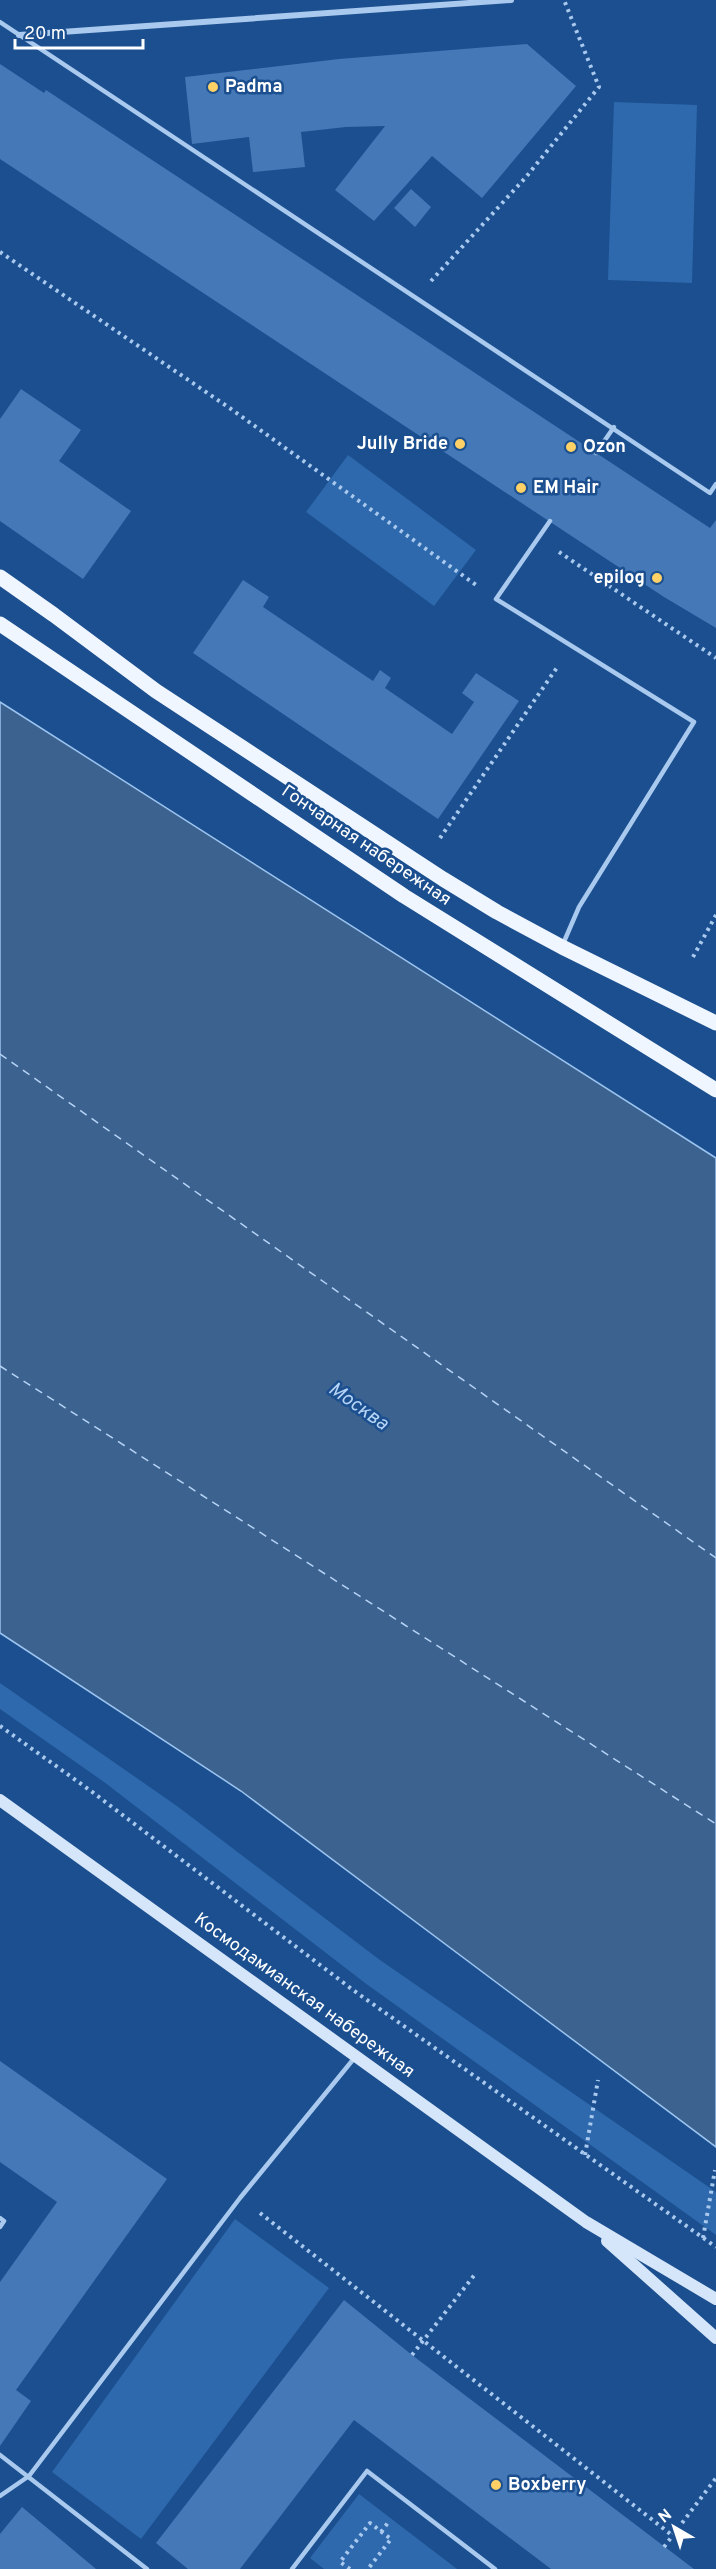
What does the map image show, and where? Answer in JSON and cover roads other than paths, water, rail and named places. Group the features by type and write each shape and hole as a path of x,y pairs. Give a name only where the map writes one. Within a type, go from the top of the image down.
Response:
{"main road":[{"name":"Гончарная набережная","path":"0,578 166,697 443,879 497,912 562,947 716,1023"},
{"name":"Гончарная набережная","path":"0,624 404,896 716,1090"},
{"name":"Космодамианская набережная","path":"0,1800 586,2222 716,2299"},
{"name":"Космодамианская набережная","path":"586,2222 716,2338"}],"street":[{"path":"19,35 443,2 511,0"}],"lane":[{"path":"0,22 614,427 710,493 716,484"},
{"path":"596,453 614,427"},
{"path":"550,521 496,599 694,722 579,907 562,947"},
{"path":"0,2496 29,2476 240,2198 356,2055"},
{"path":"0,2218 4,2221 0,2227"},
{"path":"0,2455 147,2569"},
{"path":"292,2569 368,2471 495,2569"}],"water":[{"name":"Москва","path":"0,702 716,1158 716,2147 241,1791 0,1633"}],"place":[{"name":"Padma","path":"213,87"},
{"name":"Jully Bride","path":"460,444"},
{"name":"Ozon","path":"571,447"},
{"name":"EM Hair","path":"521,488"},
{"name":"epilog","path":"657,578"},
{"name":"Boxberry","path":"496,2485"}]}
